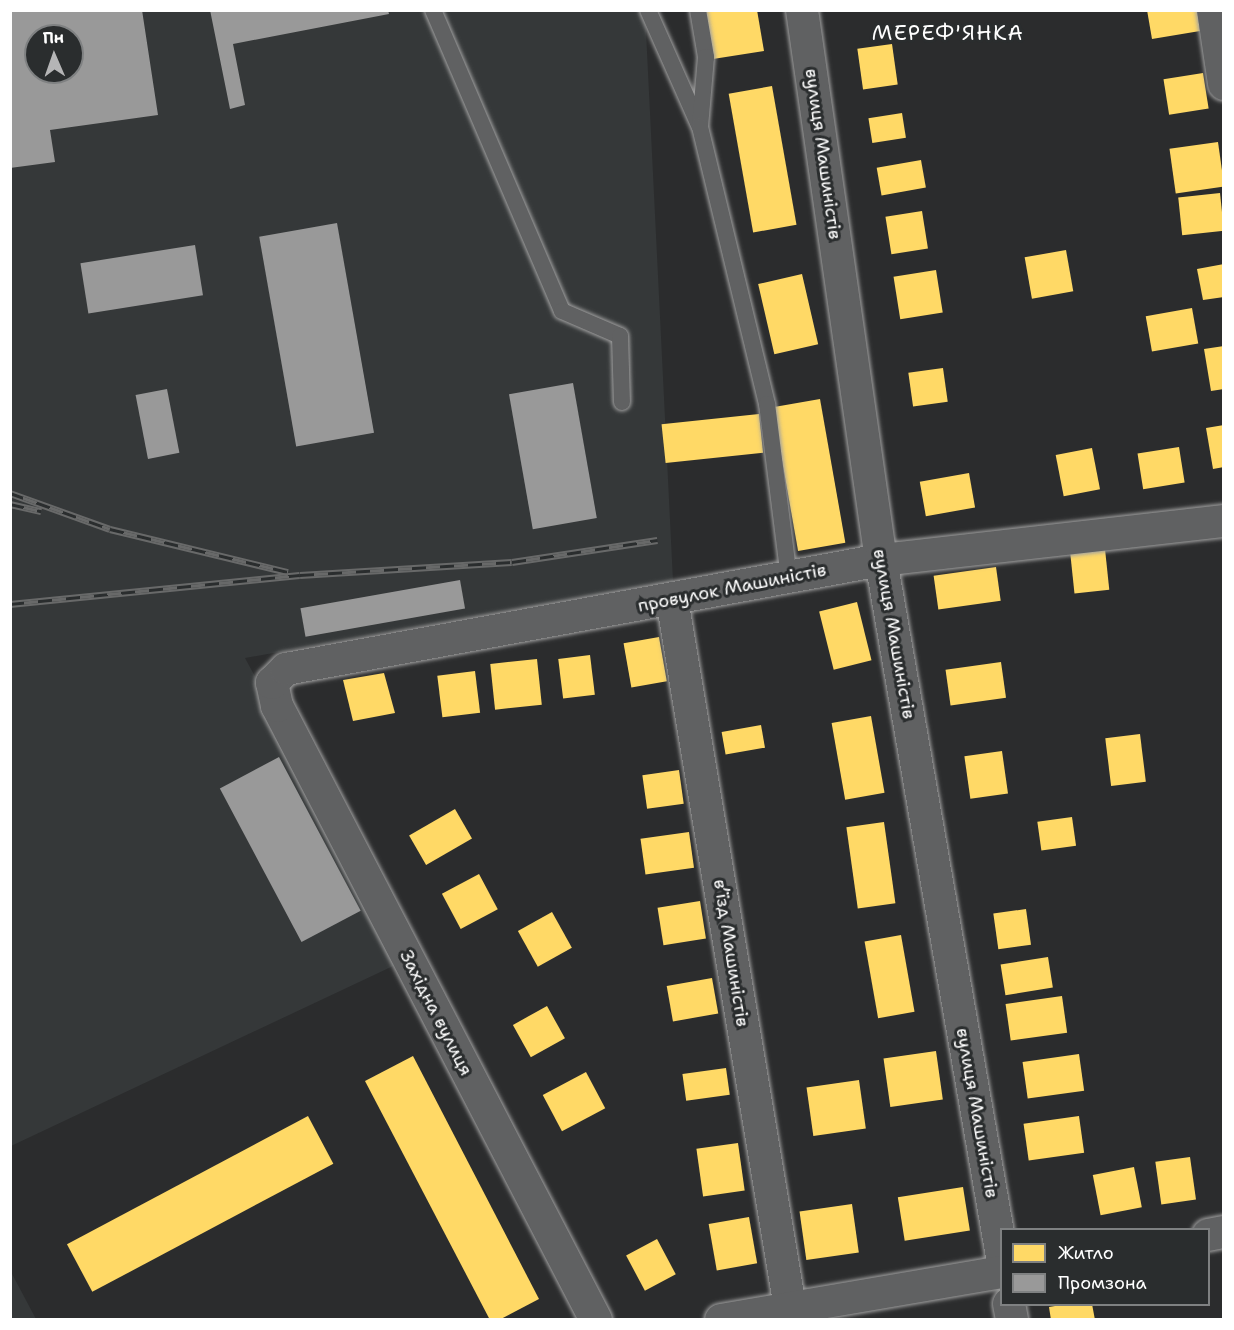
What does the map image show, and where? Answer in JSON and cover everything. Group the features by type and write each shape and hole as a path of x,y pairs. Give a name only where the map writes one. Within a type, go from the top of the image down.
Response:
{"street":[{"name":"вулиця Машиністів","path":"802,10 881,560 1000,1244"},
{"path":"1213,10 1224,84"},
{"name":"провулок Машиністів","path":"277,706 273,683 286,669 881,560 1224,521"},
{"name":"в’їзд Машиністів","path":"672,599 790,1307"},
{"name":"Західна вулиця","path":"277,706 596,1320"},
{"path":"721,1320 1000,1272"}],"lane":[{"path":"433,10 562,311 620,336 622,402"},
{"path":"648,10 700,127 766,404 789,577"},
{"path":"698,10 706,57 700,127"}],"shaded area":[{"path":"10,11 645,11 673,581 245,658 408,959 11,1146"},
{"path":"11,1272 36,1319 11,1319"}],"building: Житло":[{"path":"704,10 757,10 764,51 713,59"},
{"path":"1147,10 1197,10 1200,31 1152,39"},
{"path":"892,44 898,85 863,89 857,49"},
{"path":"1203,73 1209,109 1169,115 1163,79"},
{"path":"772,86 796,225 753,232 729,94"},
{"path":"902,113 906,138 872,143 868,118"},
{"path":"1218,142 1224,187 1176,193 1169,149"},
{"path":"921,160 926,188 882,195 877,168"},
{"path":"1220,193 1224,231 1182,235 1178,197"},
{"path":"922,211 928,249 891,254 885,217"},
{"path":"1066,250 1073,291 1032,299 1025,257"},
{"path":"1224,264 1224,297 1203,300 1197,269"},
{"path":"936,270 943,312 900,319 894,277"},
{"path":"802,274 818,344 774,354 758,284"},
{"path":"1192,308 1198,343 1152,352 1146,316"},
{"path":"1224,346 1224,389 1211,391 1204,349"},
{"path":"943,368 948,402 913,407 908,373"},
{"path":"820,399 845,543 798,551 773,407"},
{"path":"759,414 763,453 666,463 662,424"},
{"path":"1224,425 1224,467 1213,469 1206,428"},
{"path":"1179,447 1185,483 1143,489 1138,454"},
{"path":"1092,448 1100,489 1064,496 1056,455"},
{"path":"969,473 975,507 926,516 920,482"},
{"path":"1105,549 1109,590 1074,593 1070,553"},
{"path":"996,567 1001,601 938,609 934,576"},
{"path":"857,602 872,660 834,670 819,611"},
{"path":"659,637 667,681 631,688 624,643"},
{"path":"590,655 595,695 563,699 558,659"},
{"path":"537,659 542,705 495,710 490,664"},
{"path":"1001,662 1006,698 951,705 946,670"},
{"path":"475,671 480,713 442,717 437,676"},
{"path":"384,673 395,713 353,721 343,680"},
{"path":"871,716 885,793 845,800 832,723"},
{"path":"761,725 765,748 726,755 722,732"},
{"path":"1140,734 1146,782 1111,786 1105,738"},
{"path":"1002,751 1008,794 970,799 964,756"},
{"path":"679,770 684,804 647,809 642,775"},
{"path":"455,809 472,838 426,865 409,836"},
{"path":"1072,817 1076,846 1041,851 1037,822"},
{"path":"884,822 895,903 858,908 846,827"},
{"path":"689,832 694,868 645,874 640,839"},
{"path":"479,874 498,909 461,929 442,894"},
{"path":"700,901 706,939 663,945 658,908"},
{"path":"1026,909 1031,945 998,949 993,914"},
{"path":"552,912 572,948 538,967 518,931"},
{"path":"901,935 915,1012 878,1018 865,941"},
{"path":"1048,957 1053,988 1005,995 1001,965"},
{"path":"712,978 718,1013 673,1021 667,986"},
{"path":"1062,996 1067,1033 1011,1041 1006,1004"},
{"path":"547,1006 565,1038 531,1057 513,1025"},
{"path":"936,1051 943,1100 890,1107 884,1058"},
{"path":"1079,1054 1084,1091 1028,1099 1023,1062"},
{"path":"413,1056 539,1299 499,1320 490,1320 365,1081"},
{"path":"726,1068 730,1095 686,1101 682,1074"},
{"path":"586,1072 605,1108 562,1131 543,1095"},
{"path":"859,1080 866,1129 813,1136 807,1087"},
{"path":"308,1116 333,1164 92,1292 67,1244"},
{"path":"1079,1116 1084,1153 1029,1160 1024,1124"},
{"path":"738,1143 745,1191 703,1196 696,1149"},
{"path":"1190,1157 1196,1200 1161,1204 1155,1162"},
{"path":"1134,1167 1142,1207 1101,1215 1093,1175"},
{"path":"963,1187 970,1230 905,1241 898,1197"},
{"path":"852,1204 859,1253 806,1260 800,1211"},
{"path":"749,1217 757,1263 717,1270 709,1224"},
{"path":"657,1239 676,1274 645,1291 626,1255"},
{"path":"1092,1306 1095,1320 1051,1320 1049,1307"}],"building: Промзона":[{"path":"10,10 142,10 158,115 50,130 55,162 10,168"},
{"path":"210,10 388,10 389,14 233,44 245,105 230,109"},
{"path":"337,223 374,433 296,446 259,237"},
{"path":"195,245 203,295 88,314 80,263"},
{"path":"573,383 597,518 533,529 509,394"},
{"path":"167,389 179,453 148,459 136,395"},
{"path":"460,580 465,609 305,637 300,608"},
{"path":"279,757 361,911 302,942 220,788"}],"railway":[{"path":"10,493 110,529 288,572"},
{"path":"10,504 41,511"},
{"path":"10,604 300,575 512,562 657,540"}],"district":[{"name":"МЕРЕФ'ЯНКА","path":"948,33"}]}
